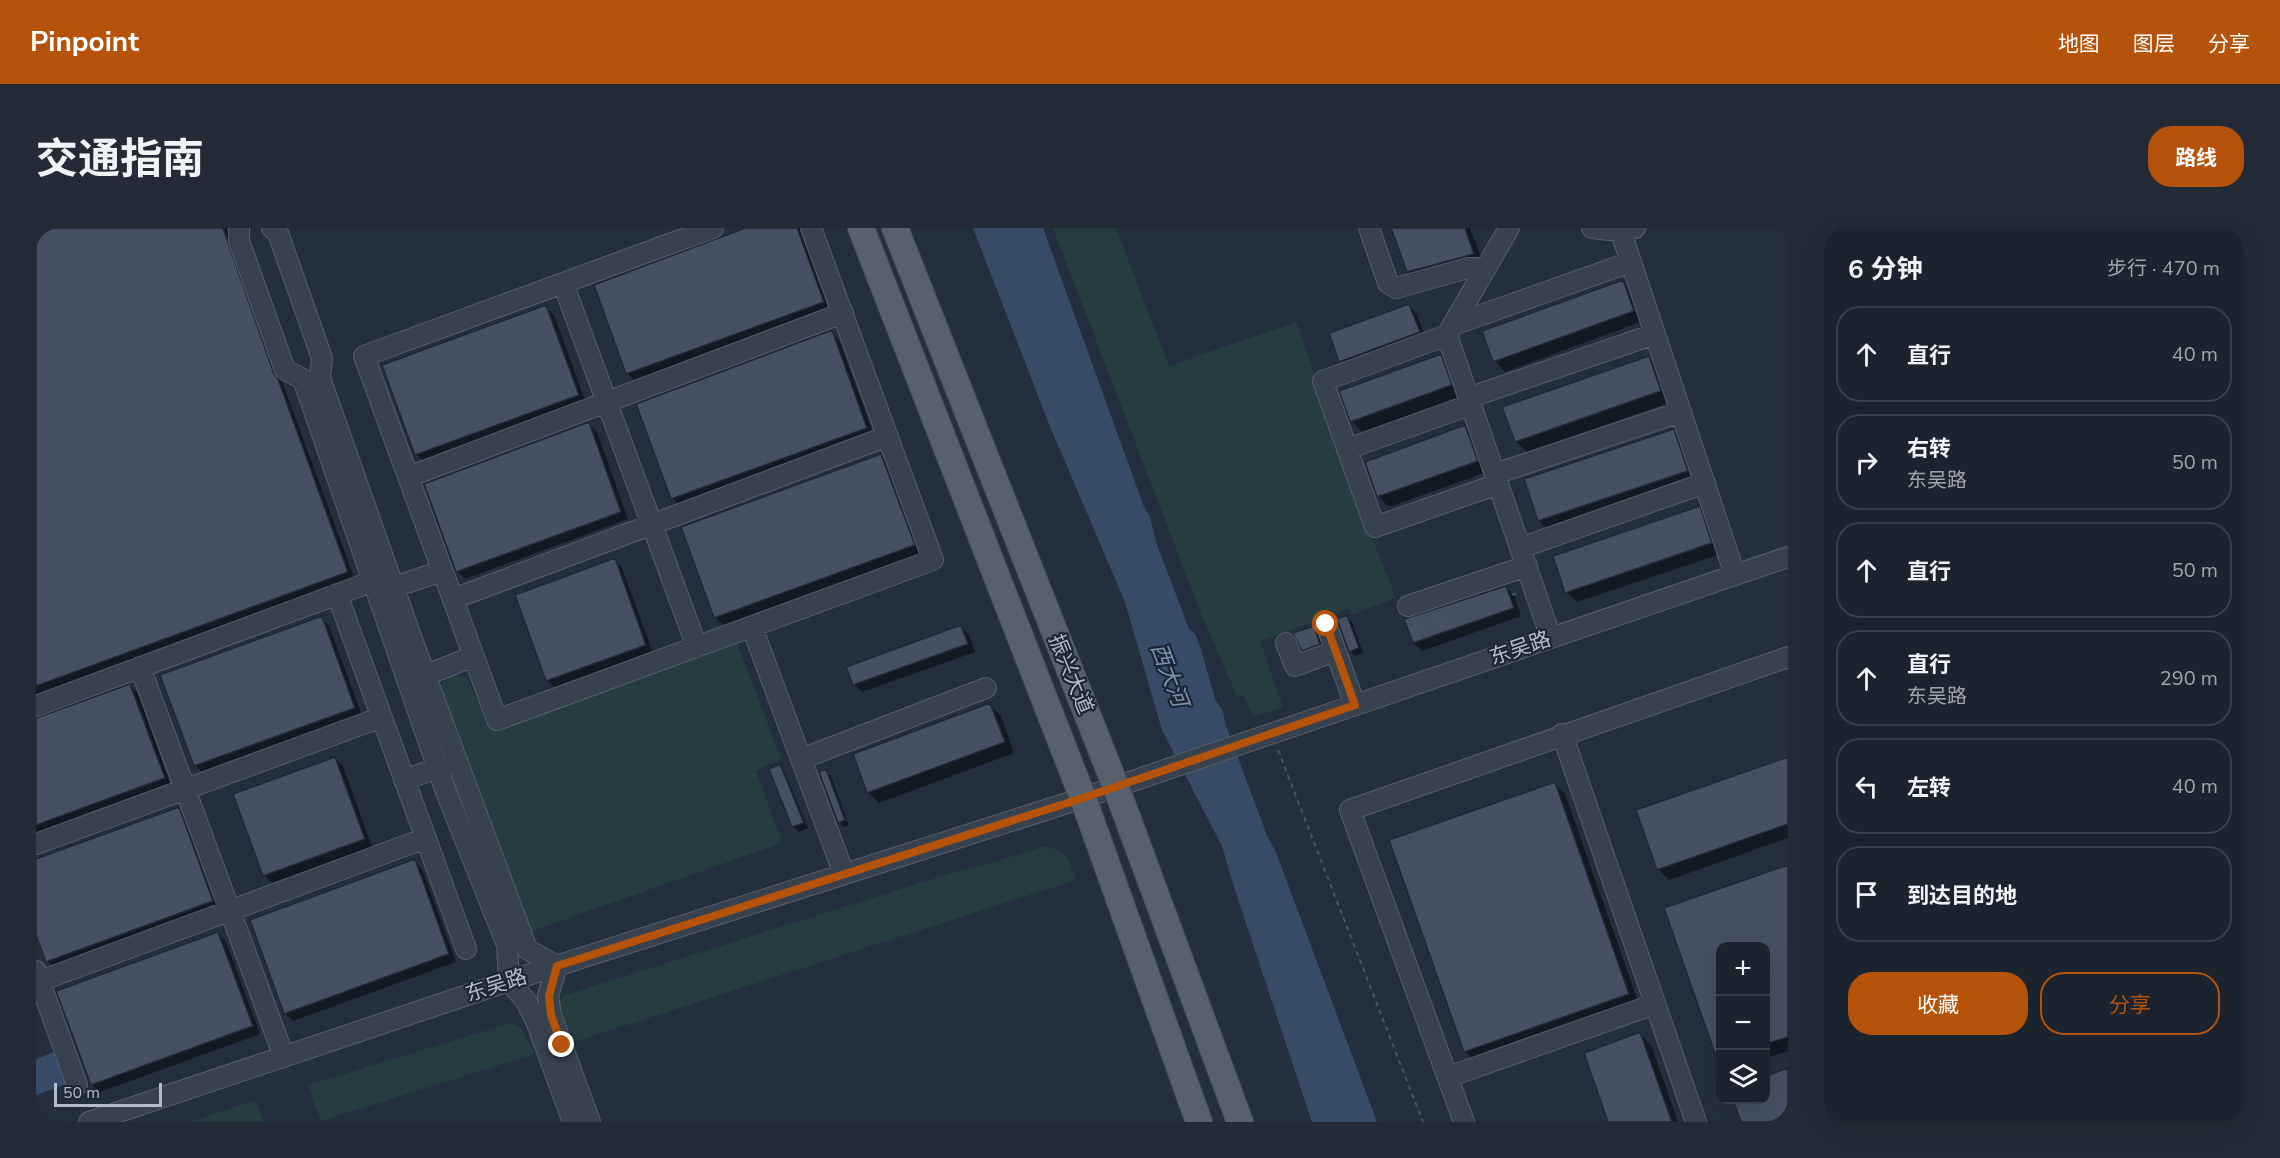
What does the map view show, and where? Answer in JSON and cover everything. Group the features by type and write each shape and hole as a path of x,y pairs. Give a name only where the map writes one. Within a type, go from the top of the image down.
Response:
{"main road":[{"name":"振兴大道","path":"861,228 1083,798 1199,1122"},
{"name":"振兴大道","path":"895,228 1116,787 1240,1122"}],"street":[{"path":"239,228 238,241 285,370 303,379 384,584"},
{"path":"272,228 278,232 322,358 320,378 384,584 417,678 438,768 507,945 509,981 526,1001 536,1021 573,1122"},
{"path":"713,228 364,356 498,720 933,560 811,228"},
{"path":"1368,228 1389,283 1396,288 1468,268 1486,268"},
{"path":"1509,228 1450,330 1469,402 1551,638"},
{"path":"1592,228 1627,229 1631,262 1735,575"},
{"path":"1631,262 1450,330 1323,381 1375,527 1496,479 1681,412"},
{"path":"563,283 697,647"},
{"path":"408,477 843,313"},
{"path":"1347,449 1655,334"},
{"path":"453,599 888,436"},
{"path":"1408,606 1705,483"},
{"name":"东吴路","path":"89,1122 509,981 1144,778 1788,557"},
{"path":"36,706 337,594 442,571"},
{"path":"337,594 466,949"},
{"path":"1326,624 1355,705"},
{"path":"752,627 844,874"},
{"path":"1286,643 1295,666 1335,651"},
{"path":"417,678 474,656"},
{"path":"1464,1122 1350,810 1562,734 1788,657"},
{"path":"140,667 284,1057"},
{"path":"417,678 457,761 527,949 557,966 549,996 551,1015 590,1122"},
{"path":"801,759 986,688"},
{"path":"36,844 382,717"},
{"path":"1562,734 1696,1122"},
{"path":"404,780 457,761"},
{"path":"76,1085 38,976 230,911 426,838"},
{"path":"1448,1077 1655,1004"}],"path":[{"path":"1410,630 1534,586"},
{"path":"1272,733 1424,1122"}],"green space":[{"path":"1053,228 1116,228 1169,366 1296,322 1373,540 1396,598 1351,615 1349,609 1260,641 1283,707 1253,717 1244,695 1237,696 1201,614"},
{"path":"736,640 781,759 756,771 782,843 529,932 440,698 443,682 452,675 467,677 489,729"},
{"path":"1045,846 1066,857 1076,880 568,1044 558,1003 565,995 955,872"},
{"path":"511,1023 521,1028 535,1054 321,1121 308,1085"},
{"path":"255,1100 264,1122 189,1122"}],"water":[{"name":"西大河","path":"973,228 1043,228 1144,507 1150,517 1156,542 1189,629 1195,634 1200,646 1215,699 1223,711 1225,723 1268,838 1275,850 1377,1122 1312,1122 1222,846 1162,730 1125,602 1049,424"},
{"path":"54,1052 66,1084 36,1095 36,1059"}],"building":[{"path":"36,228 223,228 274,374 278,379 348,572 36,686"},
{"path":"745,228 797,228 824,302 626,374 594,285"},
{"path":"1391,228 1465,228 1474,254 1407,272"},
{"path":"1623,280 1634,311 1493,362 1482,331"},
{"path":"1409,304 1420,332 1339,362 1329,333"},
{"path":"546,305 579,395 415,455 382,365"},
{"path":"832,330 867,428 671,499 636,404"},
{"path":"1441,354 1452,385 1350,422 1339,391"},
{"path":"1649,356 1661,391 1515,442 1502,407"},
{"path":"589,422 621,512 456,572 424,484"},
{"path":"1465,425 1478,461 1377,497 1365,462"},
{"path":"1674,429 1688,471 1538,521 1524,479"},
{"path":"881,454 915,545 714,618 681,527"},
{"path":"1700,506 1712,543 1565,593 1553,556"},
{"path":"615,558 646,645 546,681 515,595"},
{"path":"1506,586 1514,608 1413,643 1404,619"},
{"path":"1347,615 1359,648 1349,652 1337,619"},
{"path":"322,616 355,708 194,766 160,675"},
{"path":"961,625 968,644 853,685 846,667"},
{"path":"1314,626 1320,644 1302,651 1293,633"},
{"path":"130,684 165,778 36,825 36,718"},
{"path":"990,703 1005,742 867,793 853,754"},
{"path":"335,757 365,839 263,876 233,794"},
{"path":"1788,757 1788,824 1657,870 1636,810"},
{"path":"780,764 804,823 792,827 769,769"},
{"path":"826,769 845,820 838,823 819,772"},
{"path":"1555,782 1629,994 1464,1052 1389,840"},
{"path":"179,807 213,901 46,962 36,935 36,859"},
{"path":"415,859 449,954 284,1014 250,920"},
{"path":"1788,865 1788,1037 1770,1043 1770,942 1716,942 1716,1056 1664,908"},
{"path":"218,932 253,1026 91,1085 56,991"},
{"path":"1640,1032 1672,1122 1608,1122 1584,1053"},
{"path":"1788,1068 1788,1122 1741,1122 1734,1104 1770,1104 1770,1075"}],"route":[{"path":"562,1045 551,1015 549,996 557,966 1083,798 1355,705 1326,624"}]}
